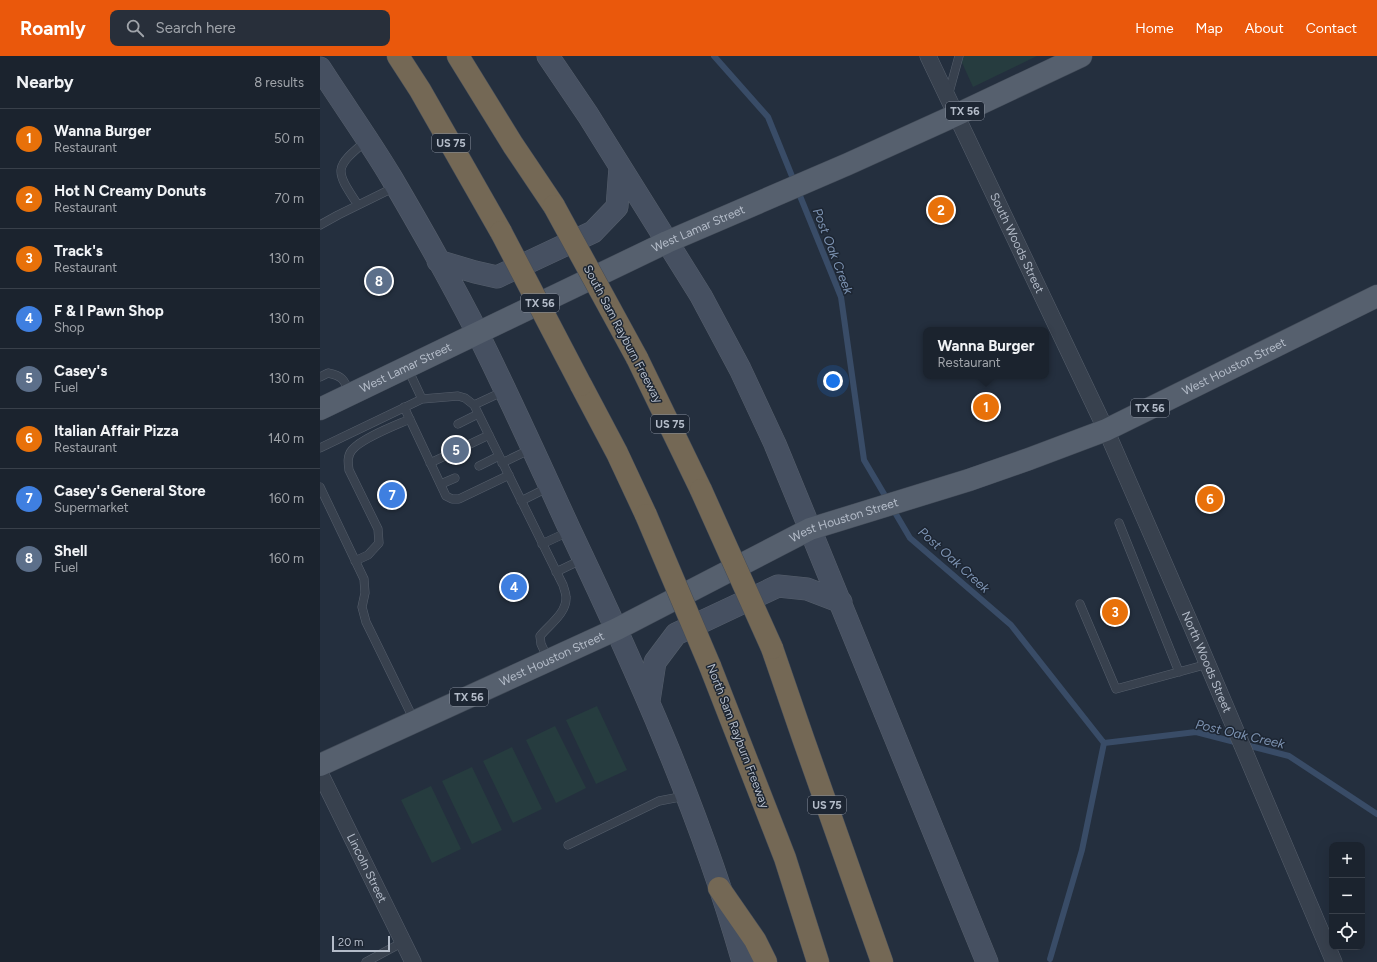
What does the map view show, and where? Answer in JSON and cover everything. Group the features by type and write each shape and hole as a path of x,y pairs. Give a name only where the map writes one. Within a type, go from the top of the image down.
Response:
{"highway":[{"name":"North Sam Rayburn Freeway","path":"398,56 420,90 501,232 617,453 646,515 710,666 785,858 818,962"},
{"name":"South Sam Rayburn Freeway","path":"458,56 512,145 554,206 637,358 701,490 772,648 882,962"},
{"path":"719,888 755,940 766,962"}],"main road":[{"path":"548,56 588,115 701,296 740,369 775,444 841,602 987,962"},
{"name":"West Lamar Street","path":"320,409 667,242 848,164 951,106 1081,56"},
{"path":"320,68 396,187 478,334 571,530 649,701 688,795 743,962"},
{"path":"438,261 497,277 594,232 617,207 620,167"},
{"name":"West Houston Street","path":"320,766 617,629 810,528 969,480 1106,430 1377,296"},
{"path":"649,701 655,662 676,634 778,586 808,588 841,602"}],"street":[{"name":"South Woods Street","path":"928,56 1106,430"},
{"name":"North Woods Street","path":"1106,430 1208,664 1334,962"},
{"name":"Lincoln Street","path":"320,773 413,962"}],"lane":[{"path":"951,106 959,56"},
{"path":"358,205 346,187 341,176 341,167 346,158 367,140"},
{"path":"320,226 358,205 396,187"},
{"path":"407,367 422,399"},
{"path":"320,377 328,372 336,374 343,379 350,395"},
{"path":"474,406 504,390"},
{"path":"320,448 422,399 458,396 465,398 474,406 556,572 566,598 563,610 540,636 541,644 549,660"},
{"path":"404,407 446,496 452,499 459,499 509,475"},
{"path":"458,424 478,414"},
{"path":"355,561 368,555 379,543 378,529 349,470 347,460 351,450 363,441 410,419"},
{"path":"468,445 489,435"},
{"path":"478,466 532,449"},
{"path":"430,463 444,456"},
{"path":"441,484 455,478"},
{"path":"521,501 550,486"},
{"path":"320,487 364,579 365,593 362,607 366,622 415,722"},
{"path":"1119,523 1179,672"},
{"path":"542,544 571,530"},
{"path":"556,572 584,559"},
{"path":"1080,604 1116,689 1208,664"},
{"path":"568,845 659,801 688,795"},
{"path":"366,962 404,942"}],"green space":[{"path":"959,56 1037,56 973,87"},
{"path":"597,706 627,770 596,784 566,720"},
{"path":"555,726 586,788 556,803 526,740"},
{"path":"512,747 542,809 513,823 483,761"},
{"path":"472,767 502,830 472,844 442,781"},
{"path":"431,786 461,849 432,863 401,800"}],"waterway":[{"name":"Post Oak Creek","path":"714,56 768,117 841,297 864,460 910,538 1011,625 1104,743 1196,732 1289,756 1377,814"},
{"path":"1050,959 1082,850 1104,743"}],"place":[{"name":"Hot N Creamy Donuts","path":"941,210"},
{"name":"Shell","path":"379,281"},
{"name":"Wanna Burger","path":"986,407"},
{"name":"Casey's","path":"456,450"},
{"name":"Casey's General Store","path":"392,495"},
{"name":"Italian Affair Pizza","path":"1210,499"},
{"name":"F & I Pawn Shop","path":"514,587"},
{"name":"Track's","path":"1115,612"}]}
